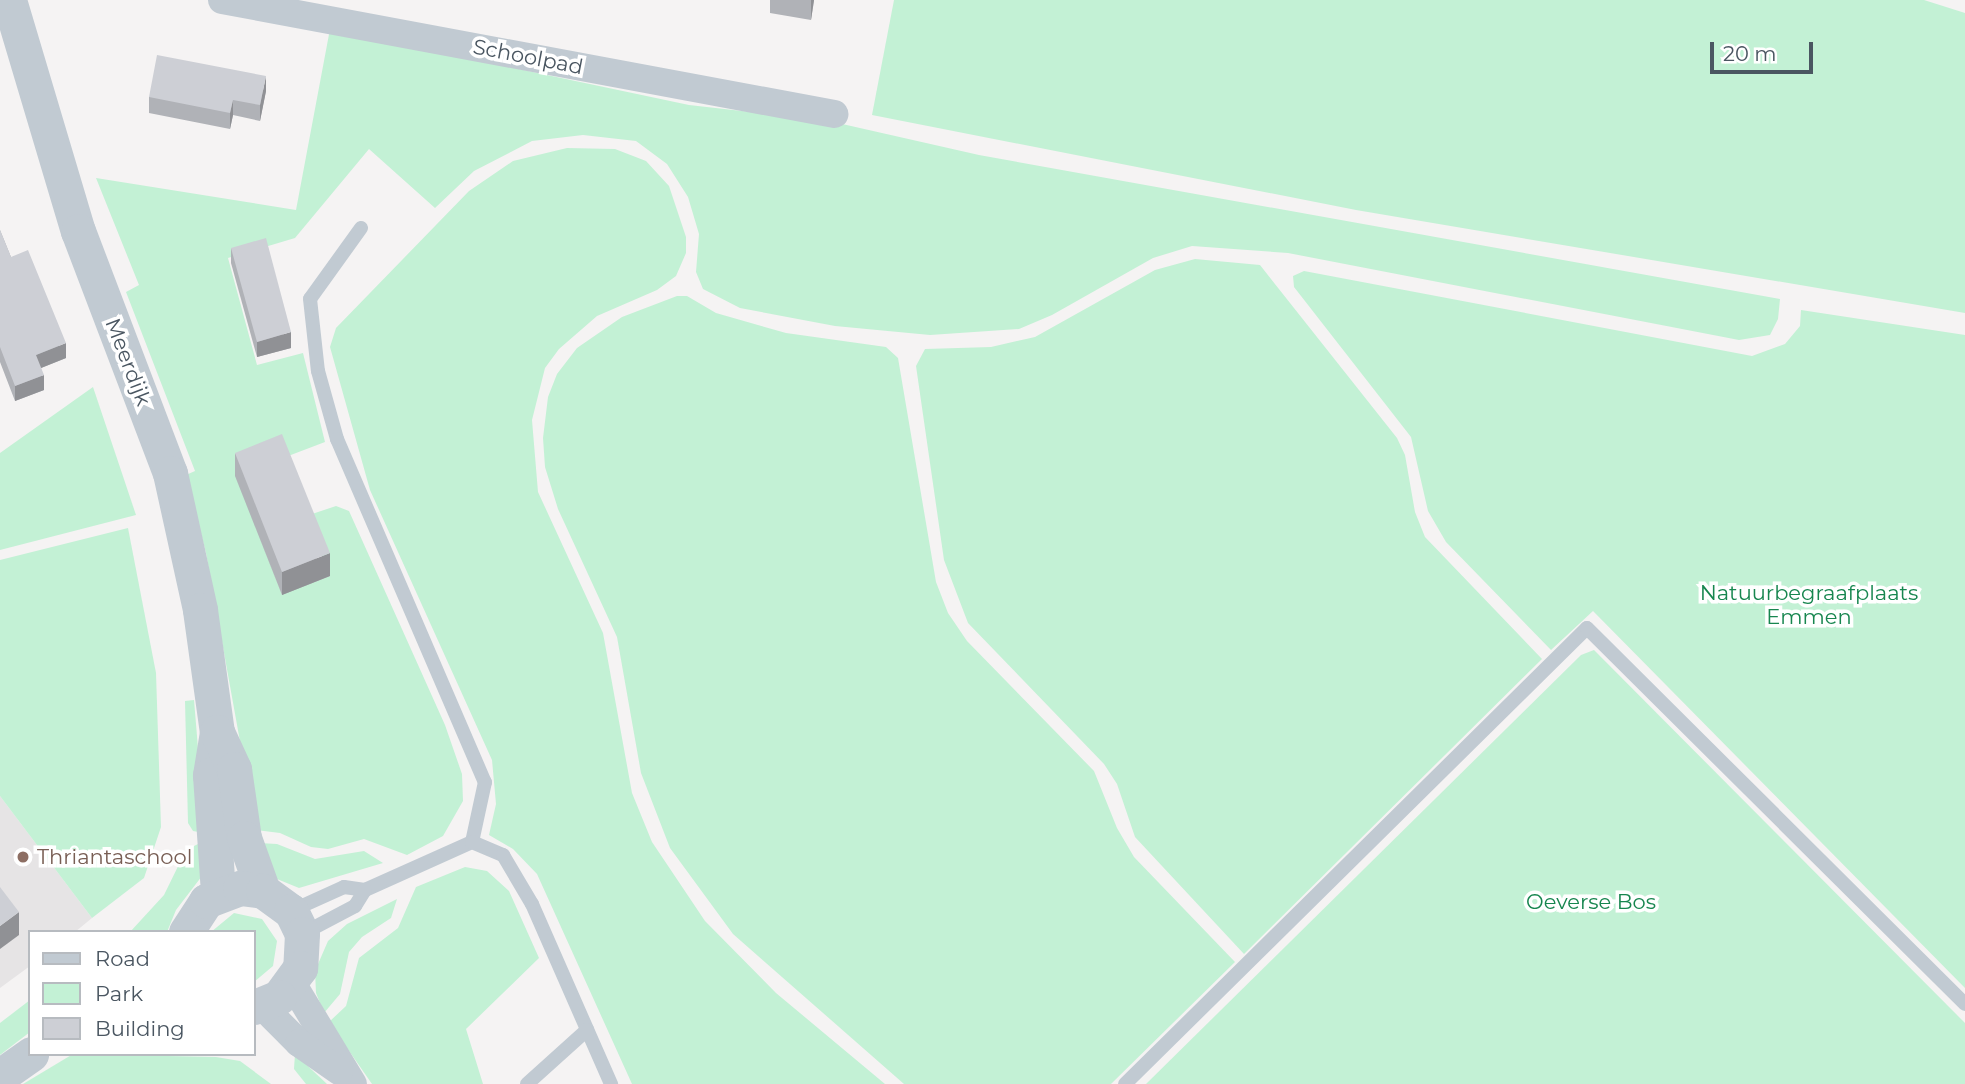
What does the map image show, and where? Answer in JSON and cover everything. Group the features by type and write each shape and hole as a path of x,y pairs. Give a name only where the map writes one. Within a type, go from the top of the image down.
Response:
{"street":[{"name":"Meerdijk","path":"9,0 78,231 170,473 200,610 217,732 211,775 218,893"},
{"name":"Schoolpad","path":"222,0 835,114"},
{"name":"Meerdijk","path":"217,732 234,769 244,838 263,891"},
{"path":"187,930 195,912 218,893 240,888 263,891 296,923 300,968 292,983 258,1006 299,1043 349,1079"},
{"path":"292,983 349,1079"},
{"path":"0,1076 29,1056"}],"lane":[{"path":"360,228 310,299 318,371 337,439 485,782 472,842"},
{"path":"1125,1084 1587,628 1965,1004"},
{"path":"296,923 344,887 365,890 472,842 503,855 531,904 611,1084"},
{"path":"296,923 355,906 365,890"},
{"path":"527,1084 587,1030"}],"shaded area":[{"name":"Thriantaschool","path":"0,796 92,918 77,930 28,930 28,967 0,988"}],"green space":[{"path":"894,0 1924,0 1965,13 1965,313 1356,210 872,115"},
{"path":"330,29 689,105 829,121 979,155 1780,299 1778,319 1770,335 1739,340 1288,253 1192,246 1153,258 1052,315 1019,329 930,335 835,326 740,308 703,289 696,272 699,234 688,197 667,164 636,141 583,135 532,141 474,171 435,208 369,149 295,238 228,258 257,365 303,353 325,442 236,476 282,594 330,576 306,516 336,506 349,511 445,725 462,774 463,801 443,836 407,855 364,839 328,849 311,847 280,833 256,830 206,553 186,475 195,471 126,292 139,285 96,178 296,210"},
{"path":"567,148 615,149 646,161 669,186 686,237 686,253 676,276 657,290 597,316 559,349 545,368 532,420 538,492 603,633 632,793 652,842 705,921 776,993 885,1084 632,1084 537,874 513,849 489,835 496,804 492,760 370,490 330,347 336,328 469,191 513,161"},
{"path":"1195,259 1260,265 1397,438 1405,455 1415,512 1425,537 1542,659 1244,954 1135,837 1117,784 1104,764 968,623 944,560 916,366 925,349 991,347 1035,337 1155,270"},
{"name":"Natuurbegraafplaats Emmen","path":"1304,271 1752,356 1785,344 1800,326 1801,310 1965,335 1965,988 1593,611 1551,650 1446,542 1428,511 1411,437 1294,287 1293,276"},
{"path":"677,296 687,296 716,313 786,333 886,347 898,358 936,582 948,613 967,641 1094,771 1117,828 1134,857 1235,962 1111,1084 904,1084 733,934 670,848 641,773 617,637 558,509 545,467 543,438 548,397 557,374 577,348 622,317"},
{"path":"93,387 136,515 0,550 0,453"},
{"path":"128,528 156,673 161,827 144,878 92,918 0,796 0,560"},
{"name":"Oeverse Bos","path":"1594,650 1965,1023 1965,1084 1146,1084 1581,655"},
{"path":"194,700 204,833 193,831 188,823 185,701"},
{"path":"200,843 202,876 176,910 168,930 132,930 164,895 186,850"},
{"path":"259,843 277,844 315,859 364,851 383,863 299,888 277,879"},
{"path":"465,867 487,871 509,891 539,958 466,1029 483,1084 372,1084 329,1022 346,1006 359,958 398,928 416,887"},
{"path":"397,899 391,918 362,937 349,952 340,994 324,1013 316,993 315,971 328,941 347,924"},
{"path":"234,913 262,919 277,941 273,966 256,980 256,930 213,930"},
{"path":"28,1002 28,1034 0,1055 0,1023"},
{"path":"295,1054 327,1084 306,1084 294,1069"},
{"path":"70,1056 168,1056 216,1057 240,1061 271,1084 23,1084"}],"building":[{"path":"157,55 266,76 260,105 233,100 230,113 149,97"},
{"path":"0,230 11,257 28,250 66,343 36,355 44,375 15,386 0,347"},
{"path":"266,238 291,332 257,342 231,248"},
{"path":"282,434 330,553 282,572 235,453"},
{"path":"0,887 19,912 0,926"}],"place":[{"name":"Thriantaschool","path":"23,857"}]}
